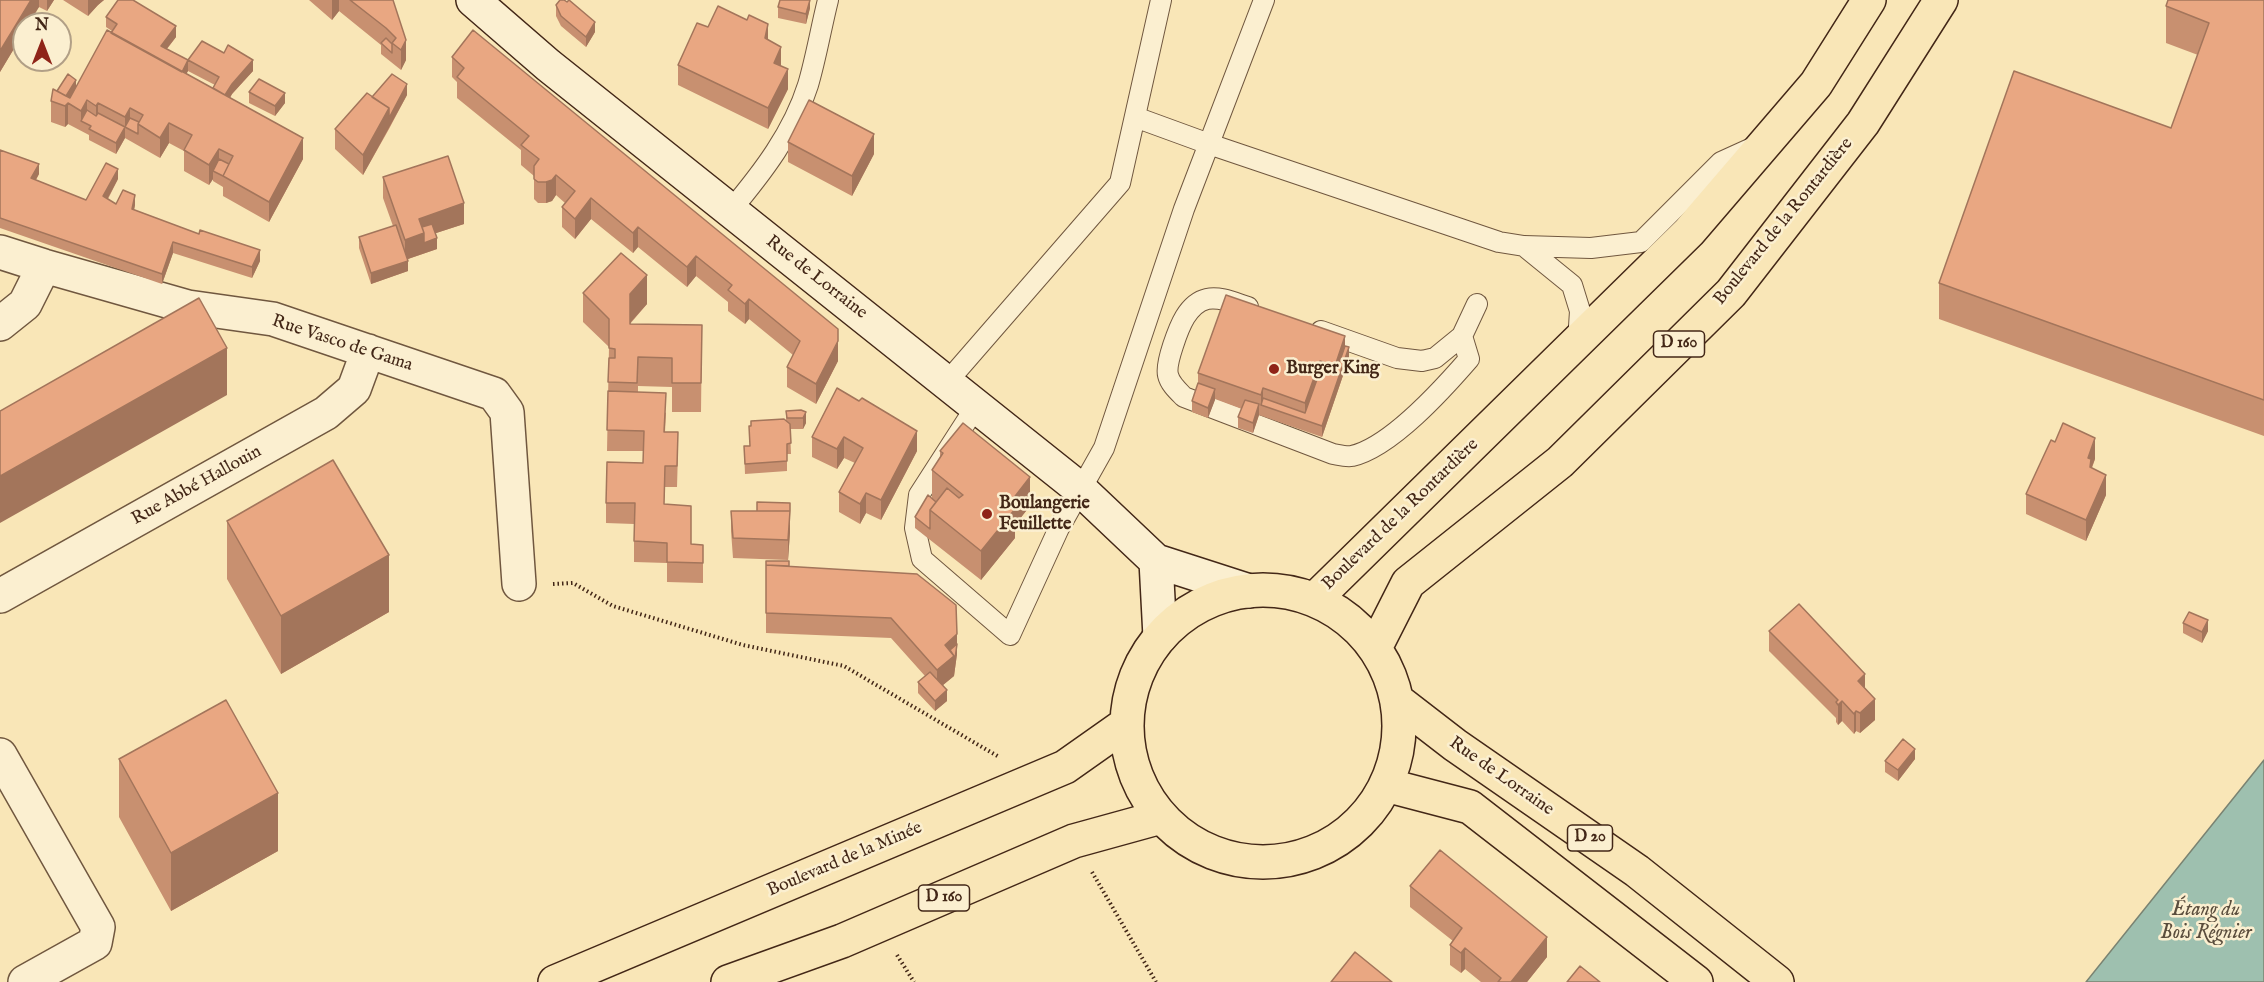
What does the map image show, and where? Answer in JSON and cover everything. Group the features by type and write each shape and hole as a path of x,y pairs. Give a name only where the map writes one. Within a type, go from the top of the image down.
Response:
{"main road":[{"name":"Boulevard de la Rontardière","path":"1315,600 1689,232 1816,84 1869,0"},
{"name":"Boulevard de la Rontardière","path":"1375,648 1408,583 1560,462 1731,293 1863,123 1941,0"},
{"path":"1276,590 1315,600 1348,619 1375,648 1389,673 1398,701 1399,744 1386,785 1361,822 1325,848 1282,861 1238,860 1196,845 1161,817 1142,790 1130,758 1126,724 1131,688 1146,656 1160,637 1197,606 1224,596 1249,591 1276,590"},
{"name":"Rue de Lorraine","path":"1398,701 1455,745 1637,871 1777,982"},
{"name":"Boulevard de la Minée","path":"555,982 1037,780 1065,767 1126,724"},
{"name":"D 20","path":"1386,785 1470,807 1696,982"},
{"name":"D 160","path":"728,982 842,941 1074,841 1161,817"}],"street":[{"name":"Rue de Lorraine","path":"491,6 548,65 947,382 975,408 1080,489 1156,561 1249,591"},
{"name":"Rue Vasco de Gama","path":"0,252 188,307 273,319 494,394 507,412 519,584"},
{"path":"0,324 25,304 44,266"},
{"name":"Rue Abbé Hallouin","path":"0,596 326,413 354,389 368,351"},
{"path":"1156,561 1160,637"},
{"path":"0,755 98,927 94,943 25,982"}],"lane":[{"path":"731,210 763,171 794,121 807,86 828,0"},
{"path":"947,382 1120,183 1161,0"},
{"path":"975,408 919,495 915,528 922,559 1010,635 1059,528 1104,448 1184,209 1264,0"},
{"path":"1135,117 1500,242 1524,246 1592,248 1641,242 1721,162 1765,143"},
{"path":"1524,246 1572,285 1580,311 1578,342"},
{"path":"1270,314 1222,299 1206,299 1194,306 1185,317 1169,360 1168,374 1173,387 1184,397 1333,454 1350,456 1369,450 1397,430 1440,392 1469,359 1462,336"},
{"path":"1301,324 1397,358 1422,361 1435,358 1462,336 1477,304"}],"path":[{"path":"519,584 573,584 613,606 743,645 844,666 1037,780"},
{"path":"1074,841 1156,982"}],"water":[{"name":"Étang du Bois Régnier","path":"2264,760 2264,982 2086,982"}],"building":[{"path":"0,0 31,0 24,12 12,12 12,31 0,51"},
{"path":"118,0 133,0 176,26 161,46 188,60 182,72 111,33 117,24 106,17"},
{"path":"350,0 393,0 406,40 401,50 392,43 396,38 386,28"},
{"path":"560,0 567,2 569,0 595,22 586,37 561,16 556,5"},
{"path":"780,0 810,0 806,14 778,7"},
{"path":"2168,0 2264,0 2264,400 1939,283 2014,71 2171,128 2209,23 2166,6"},
{"path":"718,6 747,20 749,15 768,24 765,38 781,47 774,63 788,69 768,108 678,65 697,23 708,27"},
{"path":"107,30 303,138 269,202 223,176 233,156 219,149 209,165 184,150 192,135 169,123 160,138 138,124 143,115 130,108 125,117 98,103 96,106 87,100 81,111 68,103 65,106 51,101 53,89 70,98"},
{"path":"473,30 838,329 838,341 816,384 787,367 800,341 749,299 745,304 728,290 732,285 696,256 687,267 638,227 633,233 591,198 575,219 562,207 575,191 556,175 552,180 546,182 538,182 534,179 534,166 539,159 521,145 529,136 457,77 464,68 452,57"},
{"path":"386,38 392,44 392,53 381,43"},
{"path":"202,41 224,53 228,45 253,60 225,95 213,88 219,77 188,60"},
{"path":"68,74 76,80 66,96 57,91"},
{"path":"392,74 407,84 389,118 389,108 372,97"},
{"path":"259,79 285,93 275,106 249,92"},
{"path":"367,93 389,108 363,155 335,129"},
{"path":"809,100 874,134 852,176 788,142"},
{"path":"87,110 96,116 98,113 125,127 116,143 89,129 91,126 81,121"},
{"path":"130,118 139,122 138,134 125,127"},
{"path":"0,150 39,164 31,178 86,200 106,163 118,169 103,196 116,204 123,190 135,195 132,209 199,234 200,230 260,250 252,267 173,242 162,274 0,218"},
{"path":"448,156 464,203 419,219 424,233 405,240 383,177"},
{"path":"219,159 229,164 223,176 213,171"},
{"path":"432,224 437,238 424,243 422,227"},
{"path":"396,225 408,261 371,273 359,237"},
{"path":"621,253 647,275 630,294 630,324 702,325 701,383 672,383 672,358 638,357 637,383 608,382 609,358 615,358 615,349 609,348 609,319 583,293"},
{"name":"Burger King","path":"1226,295 1345,336 1335,366 1320,361 1305,403 1263,388 1261,395 1198,373"},
{"path":"199,298 227,348 0,476 0,411"},
{"path":"1345,346 1349,347 1322,426 1261,405 1263,398 1305,413 1320,371 1335,375"},
{"path":"1198,383 1215,389 1208,408 1192,401"},
{"path":"837,388 859,401 862,398 917,431 881,500 866,493 860,504 839,492 863,448 844,437 837,449 812,437"},
{"path":"608,391 666,393 664,432 678,432 677,466 665,466 664,504 691,506 691,544 703,545 703,563 667,562 667,543 634,541 635,503 606,503 607,462 643,463 644,431 607,430"},
{"path":"1245,400 1259,404 1253,423 1238,417"},
{"path":"786,411 806,412 803,418 787,418"},
{"path":"784,419 790,424 791,443 787,444 787,461 745,464 744,446 750,446 751,421"},
{"name":"Boulangerie Feuillette","path":"963,423 1030,477 1009,504 1015,509 981,551 930,510 947,488 959,498 963,495 932,470 943,453 940,451"},
{"path":"2063,423 2095,438 2088,458 2091,459 2090,467 2106,475 2086,520 2026,494 2051,440 2055,442"},
{"path":"333,460 389,555 281,616 227,521"},
{"path":"928,495 936,502 930,510 930,529 915,517"},
{"path":"757,502 790,503 790,511 757,511"},
{"path":"731,511 790,511 788,540 733,538"},
{"path":"766,561 789,561 789,566 766,565"},
{"path":"766,565 917,574 956,605 957,634 945,645 954,656 937,670 891,618 766,613"},
{"path":"1799,604 1865,674 1858,681 1875,699 1860,713 1856,711 1854,714 1842,701 1838,705 1836,702 1838,700 1769,631"},
{"path":"2189,612 2208,620 2202,632 2183,623"},
{"path":"957,644 954,666 954,656 950,650"},
{"path":"930,672 947,690 935,701 918,682"},
{"path":"226,700 278,793 171,853 119,759"},
{"path":"1903,739 1915,749 1898,770 1885,761"},
{"path":"1440,850 1547,937 1511,982 1498,982 1501,978 1465,948 1461,953 1450,945 1462,928 1410,886"},
{"path":"1355,952 1392,982 1331,982"},
{"path":"1580,966 1600,982 1567,982"}],"place":[{"name":"Burger King","path":"1274,369"},
{"name":"Boulangerie Feuillette","path":"987,514"}]}
